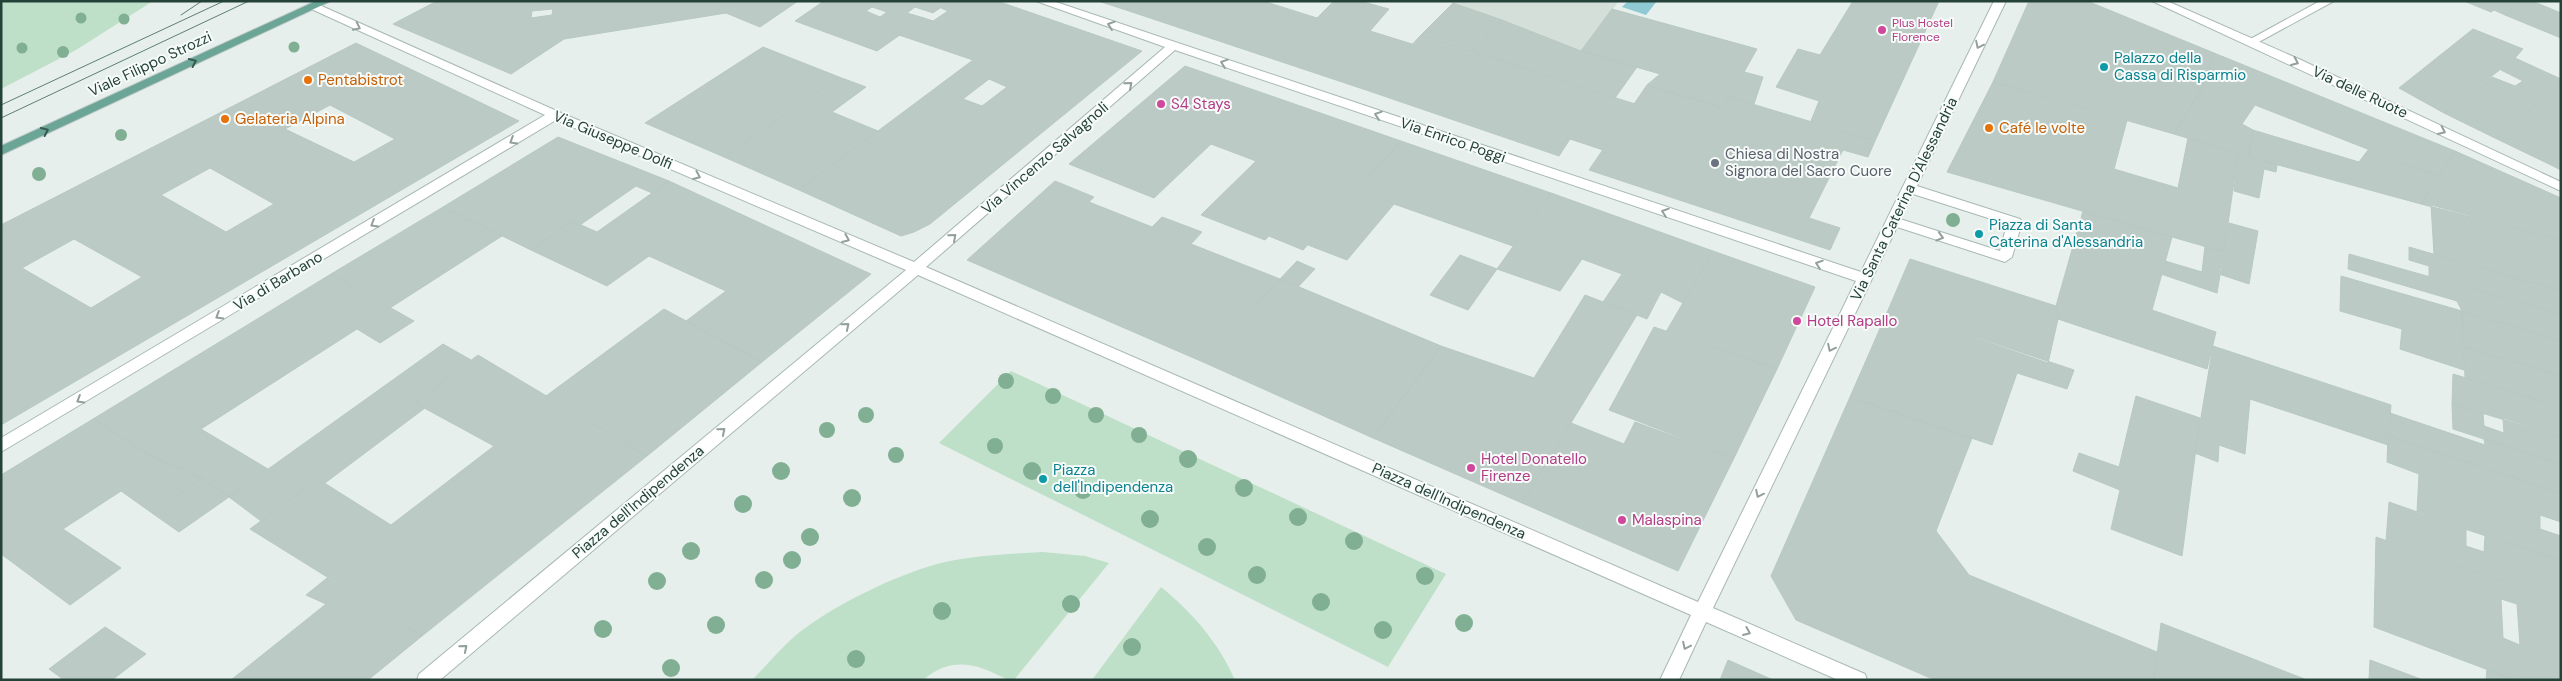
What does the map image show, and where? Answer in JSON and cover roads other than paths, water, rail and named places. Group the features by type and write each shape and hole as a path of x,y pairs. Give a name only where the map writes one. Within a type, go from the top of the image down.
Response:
{"main road":[{"name":"Viale Filippo Strozzi","path":"1,151 326,1"}],"street":[{"name":"Via Enrico Poggi","path":"1041,1 1865,279"},
{"name":"Via Santa Caterina D'Alessandria","path":"1702,612 1894,222 2000,1"},
{"name":"Via delle Ruote","path":"2157,1 2251,42 2561,187"},
{"path":"2251,42 2330,1"},
{"name":"Via Giuseppe Dolfi","path":"318,4 555,116 915,268"},
{"name":"Via Vincenzo Salvagnoli","path":"915,268 1173,46"},
{"name":"Via di Barbano","path":"1,446 555,116"},
{"path":"1894,222 2005,257 2015,222 1909,188"},
{"name":"Piazza dell'Indipendenza","path":"426,680 915,268 1858,680"},
{"path":"1669,680 1702,612"}],"water":[{"path":"1628,1 1657,1 1646,15 1622,7"}],"tram line":[{"path":"181,15 202,1"},
{"path":"1,105 224,1"},
{"path":"1,118 249,1"}],"place":[{"name":"Plus Hostel Florence","path":"1882,30"},
{"name":"Palazzo della Cassa di Risparmio","path":"2104,67"},
{"name":"Pentabistrot","path":"308,80"},
{"name":"S4 Stays","path":"1161,104"},
{"name":"Gelateria Alpina","path":"225,119"},
{"name":"Café le volte","path":"1989,128"},
{"name":"Chiesa di Nostra Signora del Sacro Cuore","path":"1715,163"},
{"name":"Piazza di Santa Caterina d'Alessandria","path":"1979,234"},
{"name":"Hotel Rapallo","path":"1797,321"},
{"name":"Hotel Donatello Firenze","path":"1471,468"},
{"name":"Piazza dell'Indipendenza","path":"1043,479"},
{"name":"Malaspina","path":"1622,520"}]}
